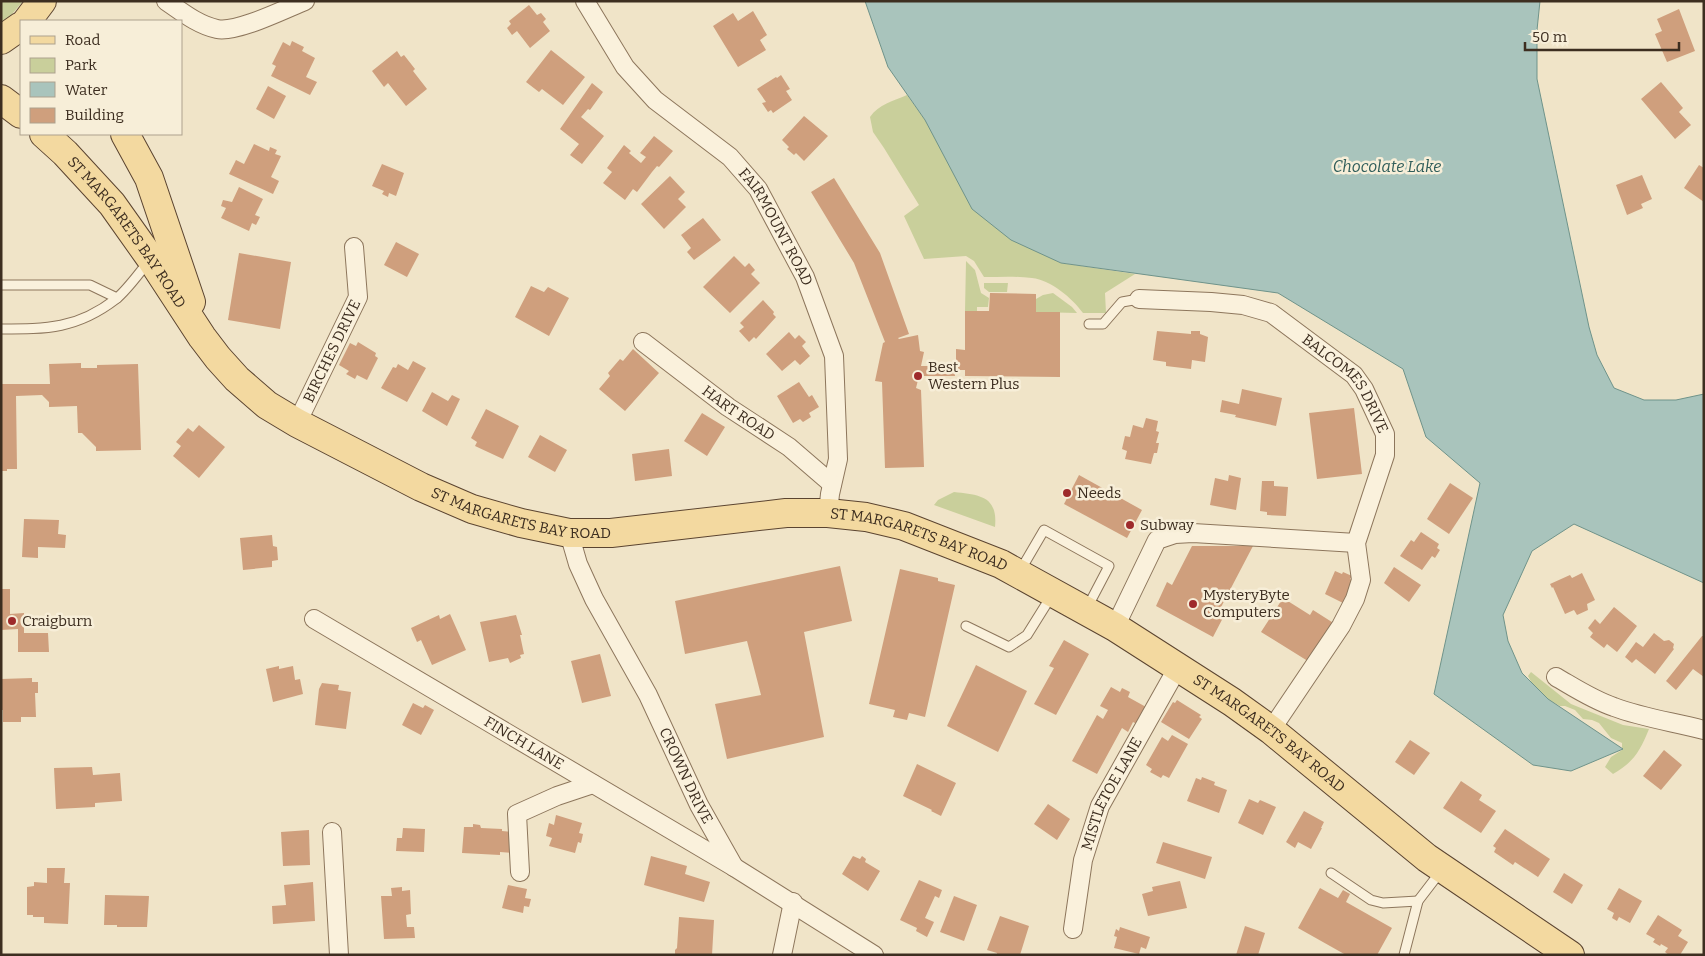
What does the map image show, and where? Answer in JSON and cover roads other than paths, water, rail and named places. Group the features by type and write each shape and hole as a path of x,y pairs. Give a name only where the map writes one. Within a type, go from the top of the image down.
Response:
{"main road":[{"path":"27,20 42,1"},
{"path":"46,1 49,20"},
{"path":"1,40 20,27"},
{"path":"1,99 20,113"},
{"name":"ST MARGARETS BAY ROAD","path":"45,135 112,204 202,337 237,380 267,405 297,423 413,483 472,509 521,523 569,533 611,533 786,513 828,514 866,517 904,526 1001,564 1115,627 1271,730 1427,858 1570,955"},
{"name":"ST MARGARETS BAY ROAD","path":"127,135 149,178 202,337"}],"street":[{"path":"166,1 193,20 219,29 242,26 305,1"},
{"name":"FAIRMOUNT ROAD","path":"585,1 625,67 655,100 730,157 758,189 806,276 834,356 838,459 828,514"},
{"name":"BIRCHES DRIVE","path":"297,423 358,297 354,247"},
{"name":"BALCOMES DRIVE","path":"1139,299 1243,305 1271,313 1354,375 1364,389 1385,434 1385,455 1356,543"},
{"name":"HART ROAD","path":"644,342 728,407 789,447 832,484"},
{"path":"1115,627 1157,540 1175,534 1193,532 1356,543 1361,580 1355,599 1341,626 1271,730"},
{"name":"CROWN DRIVE","path":"569,533 578,564 594,599 648,695 699,805 734,867 874,955"},
{"name":"FINCH LANE","path":"314,619 734,867"},
{"name":"MISTLETOE LANE","path":"1073,929 1083,860 1100,806 1178,667"},
{"path":"1556,677 1594,699 1615,708 1657,720 1704,730"},
{"path":"520,872 517,814 557,796 593,784"},
{"path":"332,832 339,955"},
{"path":"782,955 792,902"}],"lane":[{"path":"1,329 43,329 66,325 94,313 117,298 151,259"},
{"path":"1,285 90,286 117,298"},
{"path":"1089,324 1103,324 1122,302 1139,299"},
{"path":"1019,573 1044,530 1110,566 1086,610"},
{"path":"966,626 1009,647 1028,635 1054,593"},
{"path":"1404,955 1418,901 1442,869"},
{"path":"1331,873 1371,900 1382,903 1418,901"}],"water":[{"name":"Chocolate Lake","path":"865,1 1540,1 1537,30 1537,79 1589,327 1597,355 1614,388 1644,400 1676,400 1704,394 1704,583 1574,524 1532,551 1503,615 1508,641 1522,673 1548,699 1623,749 1571,771 1533,765 1434,694 1480,483 1426,437 1403,369 1278,293 1061,263 1011,240 972,209 925,120 888,67"}],"place":[{"name":"Best Western Plus","path":"918,376"},
{"name":"Needs","path":"1067,493"},
{"name":"Subway","path":"1130,525"},
{"name":"MysteryByte Computers","path":"1193,604"},
{"name":"Craigburn","path":"12,621"}]}
